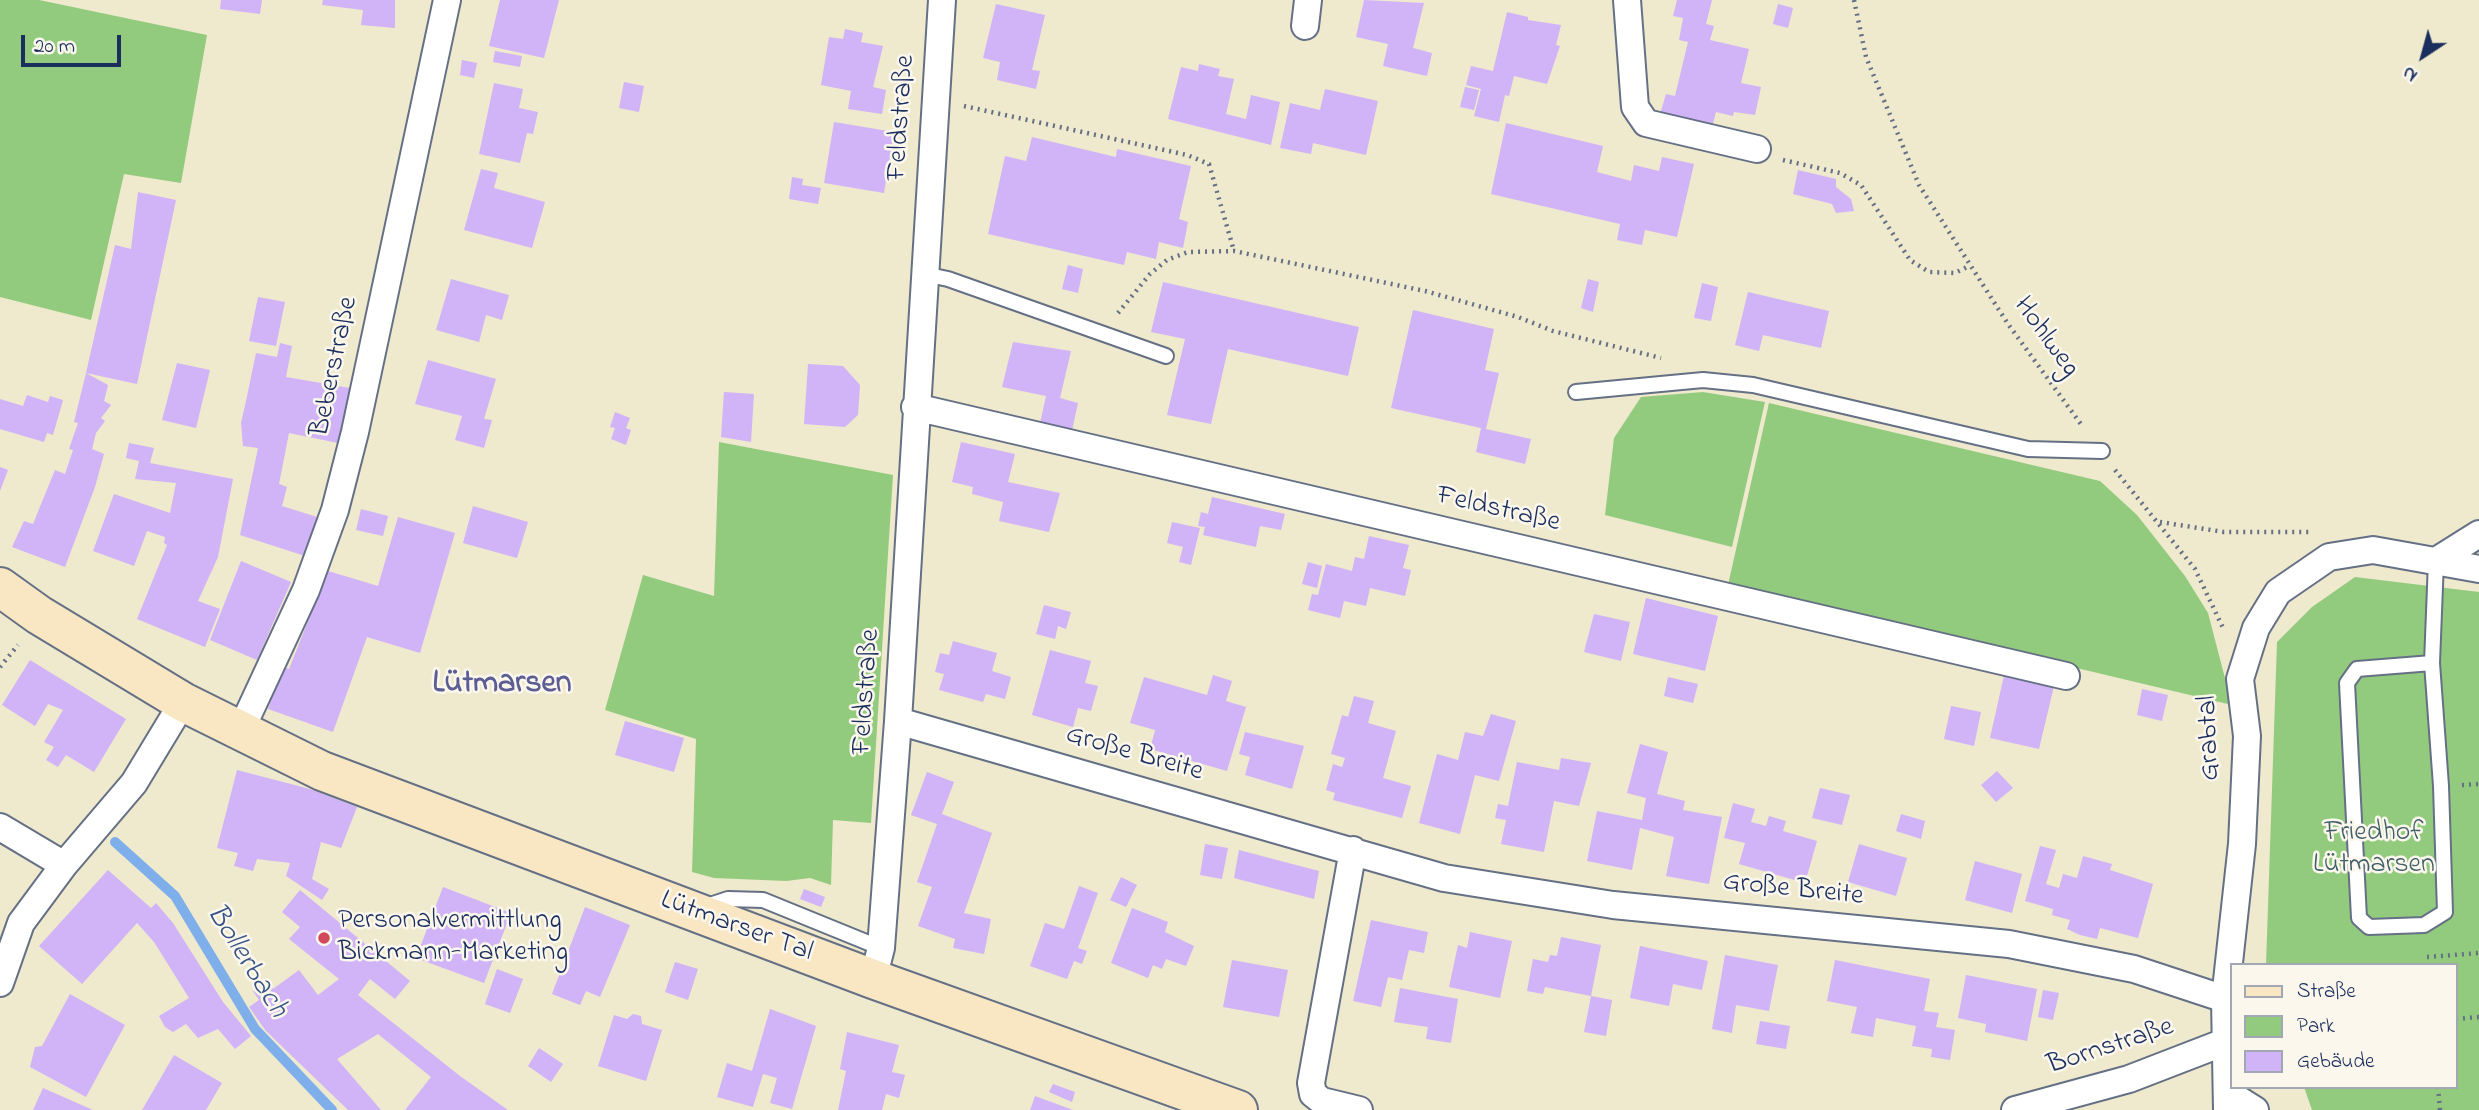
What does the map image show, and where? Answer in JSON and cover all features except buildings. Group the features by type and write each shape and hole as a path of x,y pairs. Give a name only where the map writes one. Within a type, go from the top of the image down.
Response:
{"main road":[{"path":"0,587 38,615 183,702"},
{"name":"Lütmarser Tal","path":"183,702 322,771 694,911 877,964 1238,1110"}],"street":[{"name":"Beberstraße","path":"240,732 306,590 335,509 355,432 447,0"},
{"name":"Feldstraße","path":"877,964 898,721 915,407 942,0"},
{"path":"1305,26 1308,0"},
{"path":"1627,0 1635,107 1646,123 1757,149"},
{"name":"Feldstraße","path":"915,407 2066,676"},
{"path":"2436,561 2479,534"},
{"name":"Grabtal","path":"2227,1101 2225,999 2242,844 2247,736 2240,679 2256,628 2278,592 2329,557 2373,550 2479,569"},
{"path":"0,982 21,923 64,865 134,783 183,702"},
{"name":"Große Breite","path":"898,721 1444,878 1612,905 2009,944 2134,969 2225,999"},
{"path":"0,827 64,865"},
{"path":"1353,850 1311,1083 1314,1094 1322,1101 1359,1110"},
{"name":"Bornstraße","path":"2015,1110 2129,1079 2225,1042"},
{"path":"2227,1101 2255,1110"}],"lane":[{"path":"925,274 948,279 1100,335 1167,356"},
{"path":"1576,392 1703,380 1753,385 2028,449 2102,452"},
{"path":"2432,663 2357,670 2347,683 2358,918 2369,927 2424,925 2445,912 2441,786 2432,663 2436,561"}],"path":[{"name":"Hohlweg","path":"1854,0 1866,57 1919,186 1969,266 2102,452 2195,569 2217,612 2240,679"},
{"path":"936,99 1186,155 1209,164 1234,251"},
{"path":"1757,149 1772,158 1840,173 1861,185 1910,260 1929,272 1955,273 1969,266"},
{"path":"1100,335 1150,274 1167,260 1188,252 1234,251 1425,291 1518,317 1553,331 1646,352 1701,373 1703,380"},
{"path":"2159,522 2224,532 2316,532"},
{"path":"2427,957 2479,953"},
{"path":"2458,1019 2479,1017"},
{"path":"2438,1089 2440,1110"}],"green space":[{"path":"0,0 39,0 207,35 181,183 124,174 91,320 0,297"},
{"path":"1703,392 1765,402 1732,547 1605,515 1614,438 1641,397"},
{"path":"1769,403 2100,481 2137,515 2185,576 2208,613 2232,705 1728,585"},
{"path":"719,442 893,475 871,823 833,820 831,885 810,878 786,881 714,878 692,872 696,739 605,710 643,575 714,596"},
{"name":"Friedhof Lütmarsen","path":"2355,577 2479,592 2479,1110 2312,1110 2305,1089 2458,1089 2458,963 2266,963 2277,642 2312,607"}],"waterway":[{"name":"Bollerbach","path":"115,842 175,896 255,1029 332,1110"}],"place":[{"name":"Personalvermittlung Bickmann-Marketing","path":"324,938"}],"district":[{"name":"Lütmarsen","path":"502,686"}]}
